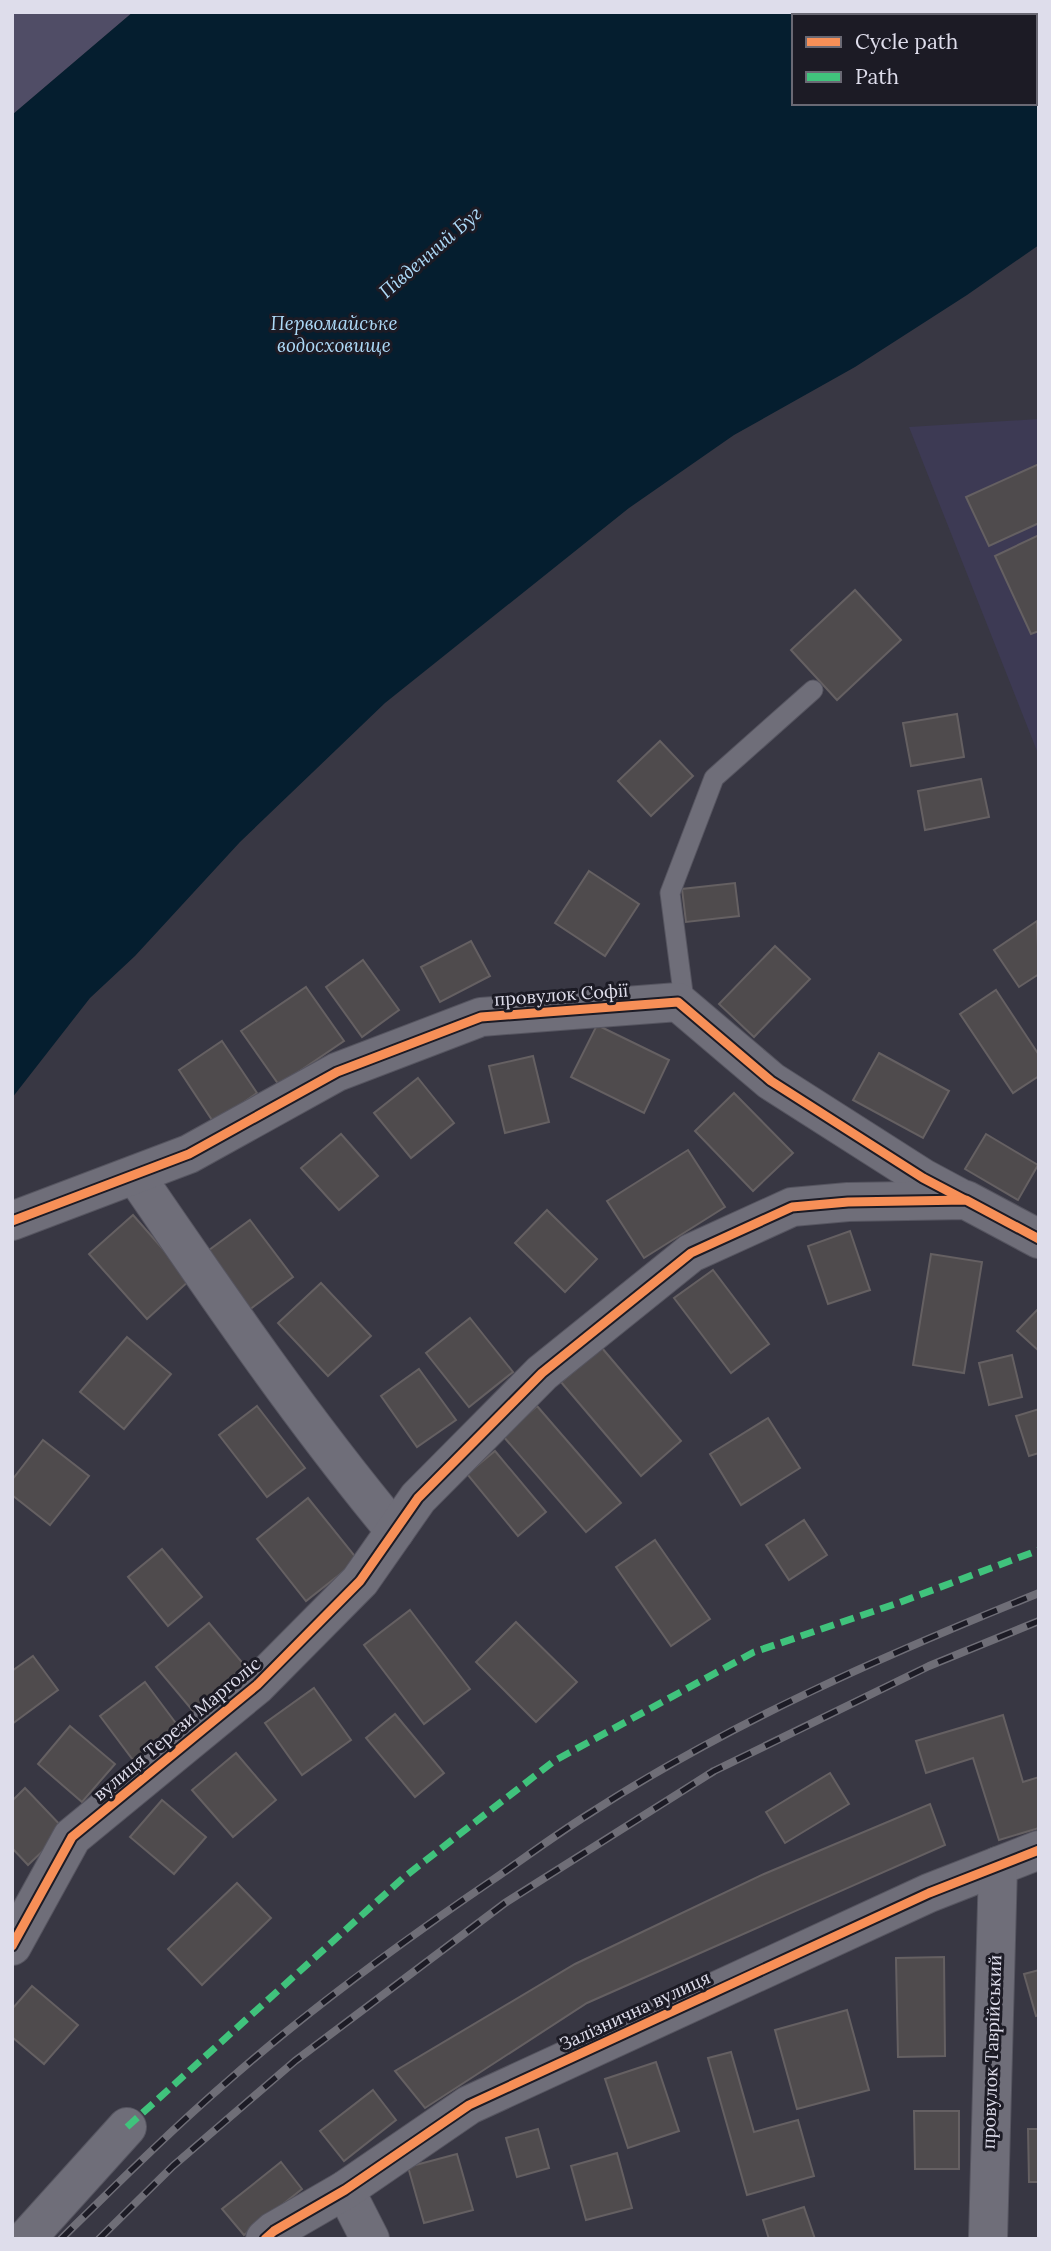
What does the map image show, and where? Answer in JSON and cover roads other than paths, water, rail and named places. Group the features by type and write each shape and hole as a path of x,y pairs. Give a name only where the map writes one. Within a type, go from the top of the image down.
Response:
{"street":[{"name":"провулок Софії","path":"12,1221 189,1154 337,1072 481,1017 678,1002 685,1007"},
{"path":"685,1007 771,1081 923,1178 966,1200"},
{"path":"135,1175 216,1294 359,1488 394,1531"},
{"name":"вулиця Терези Марголіс","path":"12,1946 72,1838 257,1685 360,1581 418,1498 542,1373 691,1254 792,1207 848,1202 966,1200 1039,1239"},
{"name":"Залізнична вулиця","path":"265,2239 274,2231 345,2190 469,2105 929,1893 1039,1850"},
{"name":"провулок Таврійський","path":"988,2239 998,1866"},
{"path":"26,2239 127,2127"},
{"path":"345,2190 370,2239"}],"lane":[{"path":"685,1007 670,893 715,778 813,690"}],"water":[{"name":"Первомайське водосховище","path":"133,12 1039,12 1039,245 855,367 734,435 629,508 385,703 240,842 135,956 90,998 12,1098 12,115"}],"railway":[{"path":"61,2239 186,2118 325,2001 567,1828 645,1779 810,1692 1039,1593"},
{"path":"99,2239 173,2166 295,2061 505,1903 714,1771 929,1666 1039,1621"}],"water label":[{"name":"Південний Буг","path":"430,252"}]}
